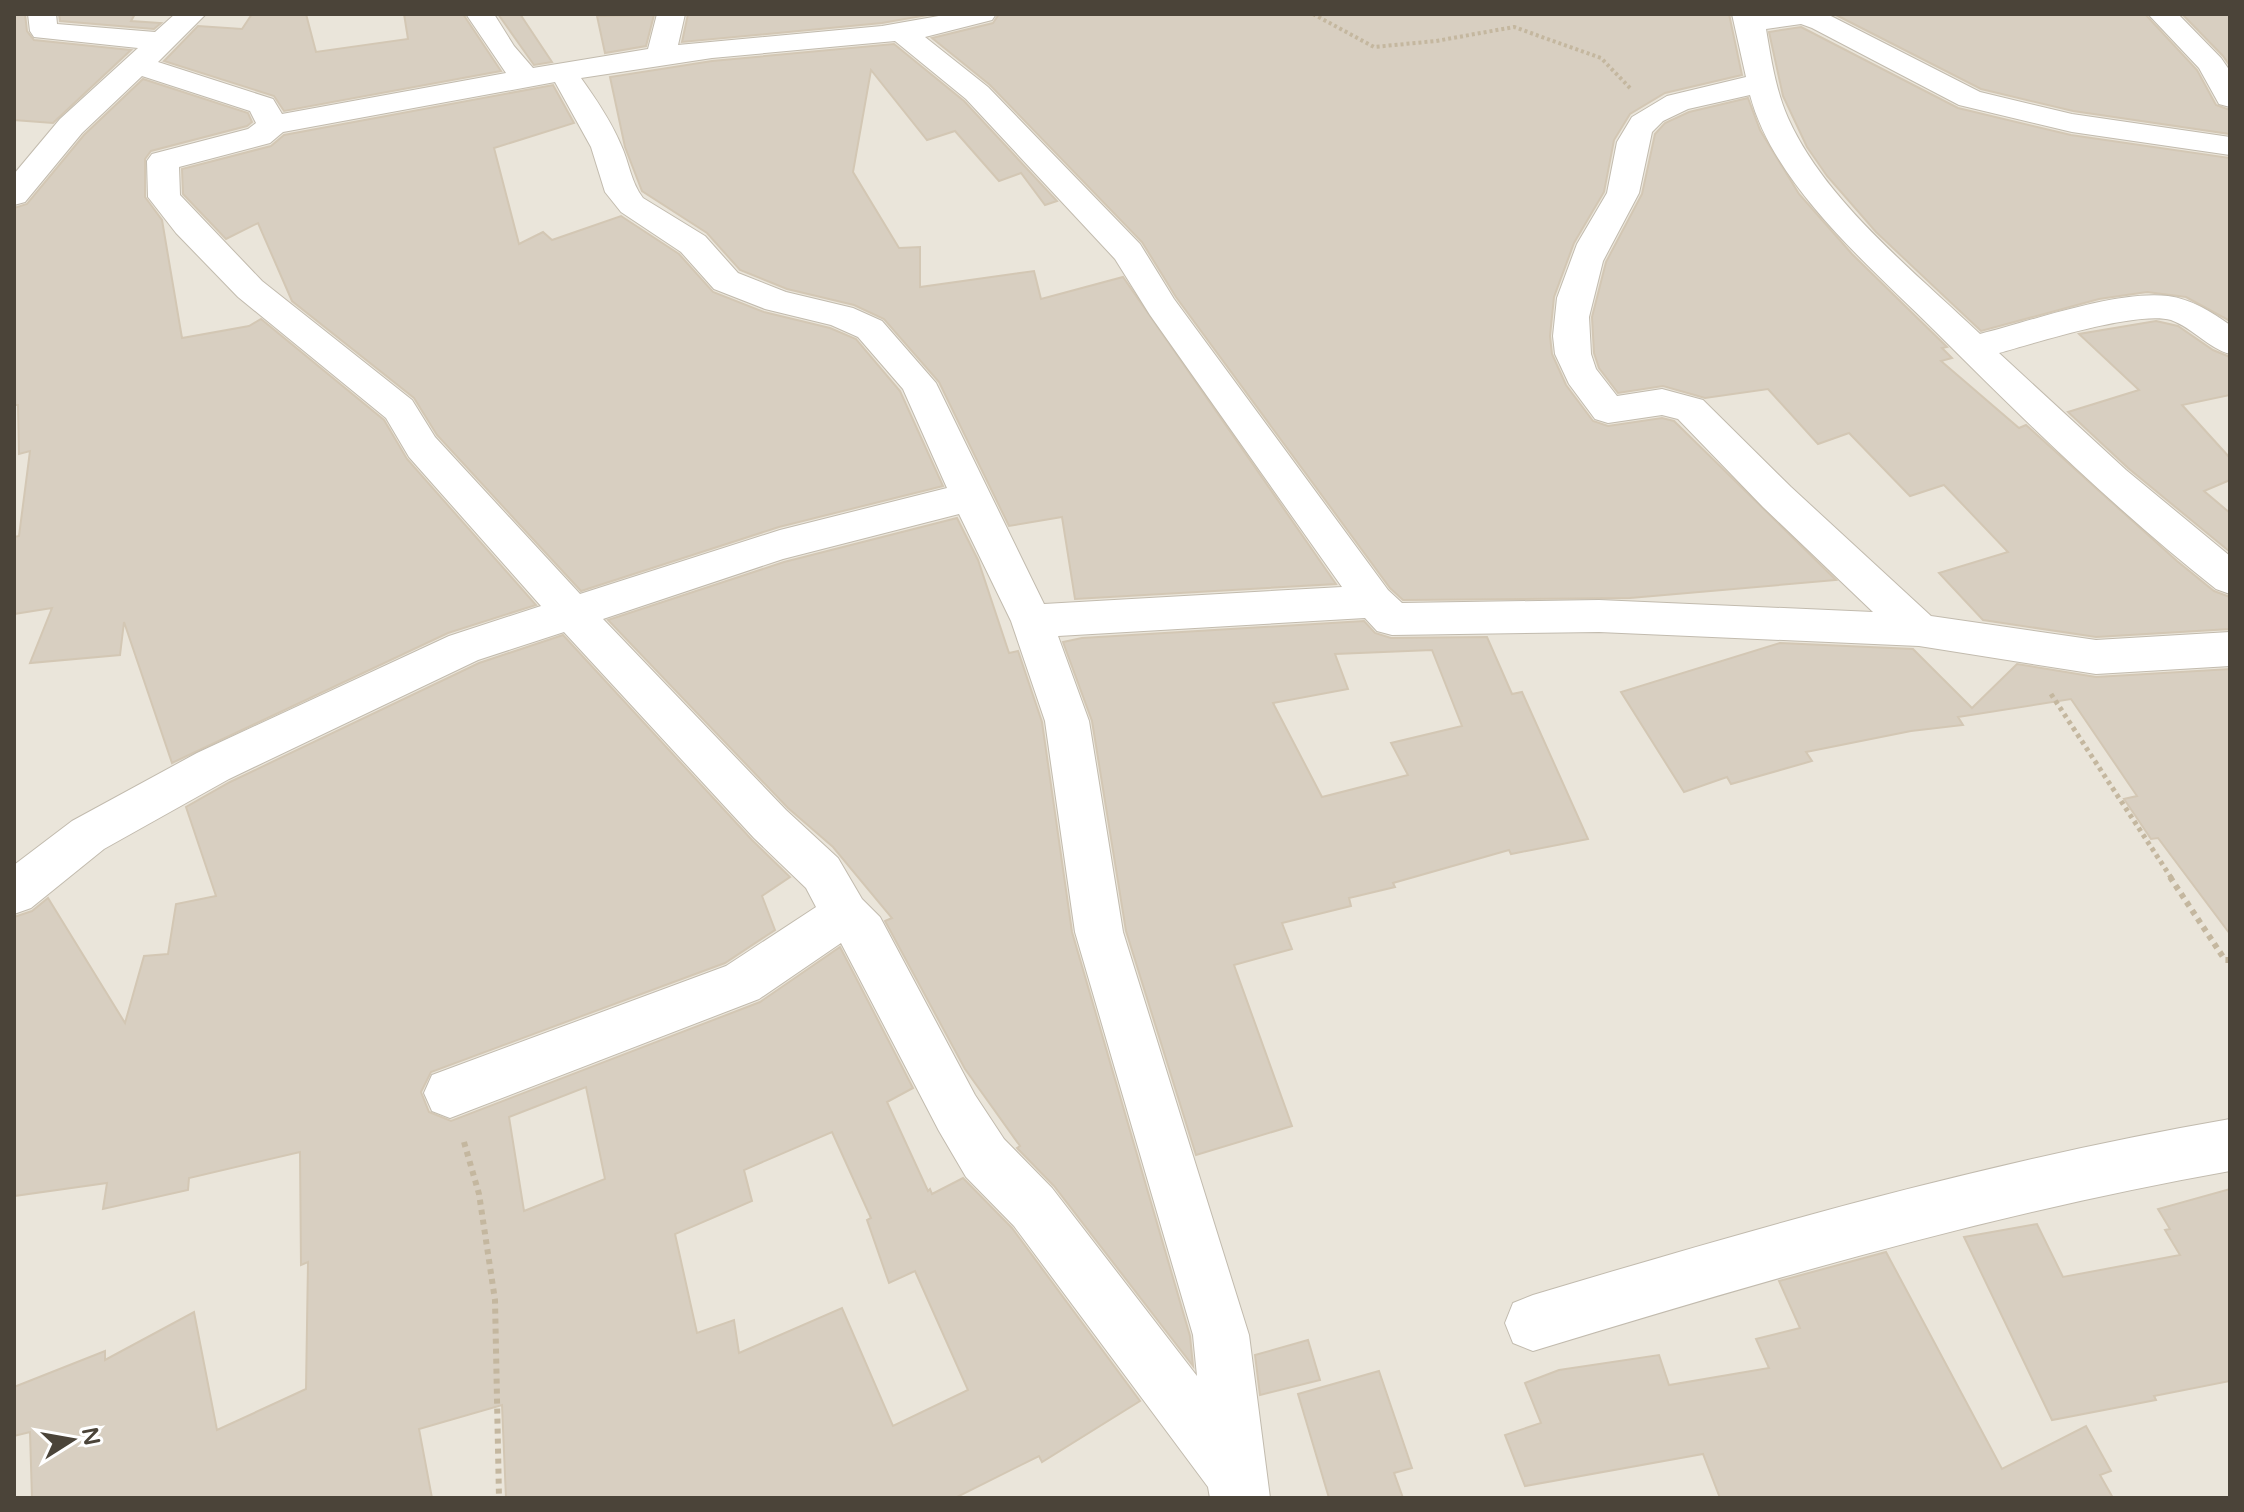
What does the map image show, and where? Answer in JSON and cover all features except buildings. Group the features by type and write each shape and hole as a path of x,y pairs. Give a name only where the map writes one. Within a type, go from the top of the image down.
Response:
{"street":[{"path":"14,195 71,126 192,14"},
{"path":"480,14 502,50 544,74 590,113 607,147 621,192 632,205 693,244 726,281 777,301 841,316 870,329 918,383 1032,621 1067,721 1099,932 1221,1335 1230,1490"},
{"path":"661,56 671,14"},
{"path":"982,14 904,34 716,49 544,74 273,125 259,136 163,161 164,197 250,289 399,409 422,447 572,613 770,824 822,873 845,914 863,933 957,1113 985,1158 1033,1207 1230,1490"},
{"path":"2162,14 2211,64 2230,98"},
{"path":"2230,146 2072,123 1970,99 1803,15 1748,18 1773,121 1832,206 1972,348 2177,539 2230,578"},
{"path":"716,49 744,20"},
{"path":"14,32 43,23 164,42"},
{"path":"904,34 977,93 1128,252 1162,307 1374,601 1392,619 1599,616 1919,630 2096,657 2230,649"},
{"path":"138,65 262,105 273,125"},
{"path":"1764,83 1697,96 1652,115 1638,132 1627,159 1624,190 1600,231 1584,268 1571,320 1572,347 1579,370 1608,410 1662,402 1690,409 1777,497 1919,630"},
{"path":"1972,348 2141,308 2170,308 2207,325 2230,342"},
{"path":"14,893 88,835 213,766 464,648 780,545 970,497"},
{"path":"1032,621 1374,601"},
{"path":"450,1093 742,983 845,914"},
{"path":"1533,1323 1718,1267 1933,1209 2160,1156 2230,1145"}],"path":[{"path":"1313,14 1374,47 1436,41 1514,27 1601,58 1637,96 1663,110"},
{"path":"2020,647 2225,960 2230,960"},
{"path":"450,1093 479,1194 495,1300 499,1498"}],"shaded area":[{"path":"14,14 2230,14 2230,1498 14,1498"}]}
